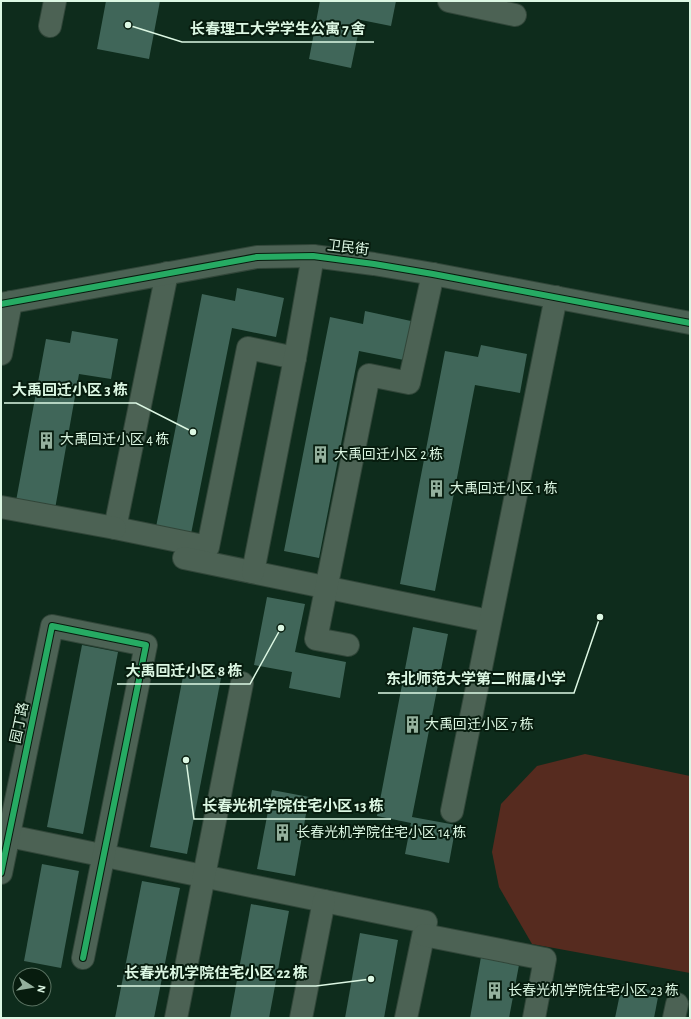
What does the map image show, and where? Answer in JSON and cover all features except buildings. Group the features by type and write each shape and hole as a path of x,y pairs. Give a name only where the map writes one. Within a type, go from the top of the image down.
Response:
{"street":[{"path":"50,26 55,1"},
{"path":"449,1 515,15"},
{"path":"253,572 295,358 313,256"},
{"name":"卫民街","path":"6,303 257,257 313,256 433,274 690,323"},
{"path":"115,528 167,273"},
{"path":"348,645 316,639 369,375 409,383 433,274"},
{"path":"452,811 489,622 556,297"},
{"path":"1,354 6,303"},
{"path":"1,507 208,547 248,348 295,358"},
{"path":"184,558 489,622"},
{"name":"园丁路","path":"1,873 52,626 146,644 104,856"},
{"path":"176,1018 242,683"},
{"path":"9,836 426,922 406,1018"},
{"path":"83,958 104,856"},
{"path":"300,1018 324,901"},
{"path":"424,935 545,959 534,1018"}],"shaded area":[{"path":"585,754 690,776 690,973 532,944 499,887 492,852 501,804 537,766"}],"cycle path":[{"path":"1,304 257,257 313,256 433,274 690,323"},
{"path":"1,873 52,626 146,645 83,958"}],"place":[{"name":"长春理工大学学生公寓 7 舍","path":"128,25"},
{"name":"大禹回迁小区 3 栋","path":"193,432"},
{"name":"大禹回迁小区 4 栋","path":"47,440"},
{"name":"大禹回迁小区 2 栋","path":"321,455"},
{"name":"大禹回迁小区 1 栋","path":"437,489"},
{"name":"东北师范大学第二附属小学","path":"600,617"},
{"name":"大禹回迁小区 8 栋","path":"281,628"},
{"name":"大禹回迁小区 7 栋","path":"412,725"},
{"name":"长春光机学院住宅小区 13 栋","path":"186,760"},
{"name":"长春光机学院住宅小区 14 栋","path":"283,833"},
{"name":"长春光机学院住宅小区 22 栋","path":"371,979"},
{"name":"长春光机学院住宅小区 23 栋","path":"495,991"}]}
